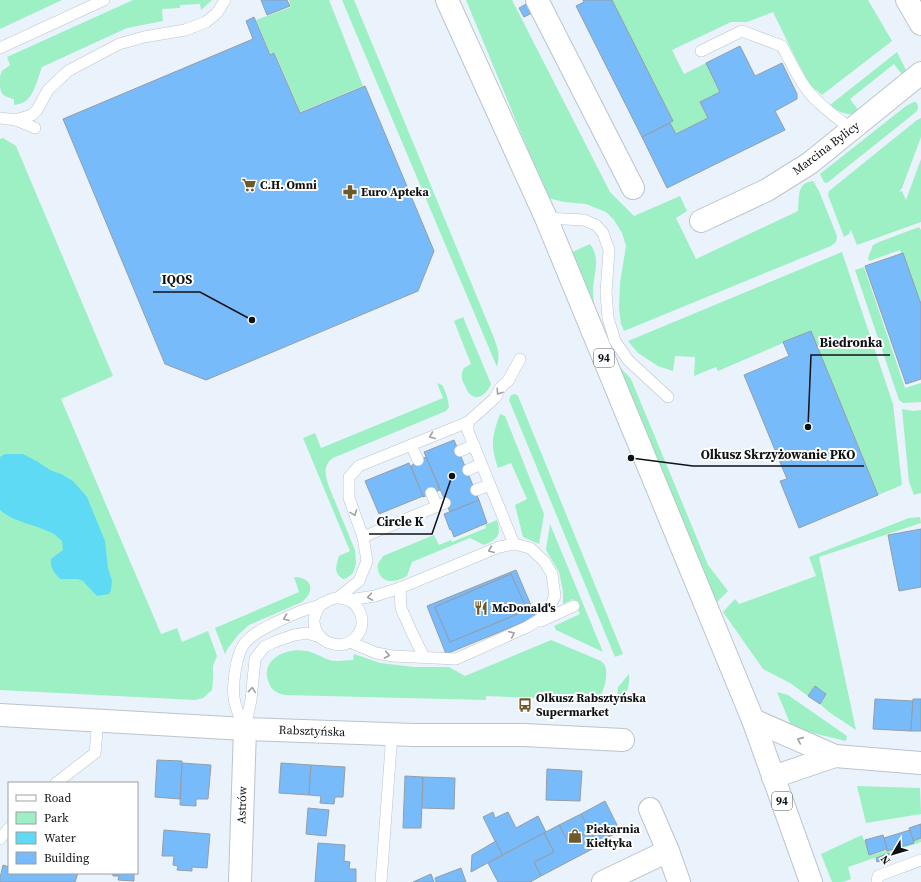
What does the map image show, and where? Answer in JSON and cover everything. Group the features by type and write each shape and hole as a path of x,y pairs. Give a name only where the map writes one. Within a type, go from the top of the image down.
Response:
{"street":[{"name":"94","path":"447,0 546,218 753,720 811,882"},
{"path":"537,0 633,188"},
{"path":"907,0 921,24"},
{"name":"Marcina Bylicy","path":"701,221 767,190 810,163 921,73"},
{"name":"Rabsztyńska","path":"0,715 244,728 414,735 524,736 624,740"},
{"path":"753,720 835,756 921,763"},
{"name":"Astrów","path":"240,882 244,728"},
{"path":"773,777 835,756"},
{"path":"650,809 680,882"},
{"path":"603,882 668,851"}],"lane":[{"path":"0,48 104,0"},
{"path":"16,120 32,115 37,110 48,90 68,71 119,44 144,37 185,30 206,22 217,13 225,0"},
{"path":"701,51 742,31 782,46 805,88 820,104 851,129"},
{"path":"0,118 16,120 35,128"},
{"path":"546,218 584,220 596,225 603,233 609,250 606,293 608,318 615,341 628,360 668,397"},
{"path":"344,599 359,581 367,561 363,537 349,498 349,477 359,466 468,422 495,398 501,387 508,381 520,360"},
{"path":"468,422 468,431 514,544"},
{"path":"460,450 474,444"},
{"path":"411,445 418,460"},
{"path":"468,470 482,464"},
{"path":"476,490 490,484"},
{"path":"363,537 441,505 431,493"},
{"path":"244,728 234,702 234,685 237,660 244,644 254,635 279,620 322,604 330,599 375,596 400,588 499,546 514,544 530,548 544,561 552,574 555,596 545,616 528,627"},
{"path":"400,588 401,608 424,657"},
{"path":"244,728 251,700 255,659 264,647 294,634 307,633 320,637 330,644 336,645 350,642 360,631 362,617 360,610 355,604 344,599"},
{"path":"320,637 314,620 317,611 322,604"},
{"path":"350,642 376,652 393,656 456,658 574,606"},
{"path":"57,782 95,753 98,720"},
{"path":"380,882 392,734"},
{"path":"0,839 8,829"},
{"path":"877,882 878,876 921,860"}],"green space":[{"path":"0,0 62,0 0,29"},
{"path":"133,0 212,0 201,10 200,4 180,5 180,8 162,9 163,21 127,28 42,67 33,91 23,103 14,105 14,99 6,97 2,93 0,88 0,76 2,71 10,65 7,57"},
{"path":"289,0 329,0 363,86 300,112 275,53 270,54 256,20 291,7"},
{"path":"342,0 354,0 497,345 497,367"},
{"path":"466,0 512,0 610,192 634,216 680,196 687,211 676,218 696,259 798,211 801,188 806,183 813,181 819,191 837,236 836,242 831,246 624,331 621,324 619,308 620,283 626,246 622,233 614,220 606,212 586,204 564,202 548,198"},
{"path":"612,0 868,0 892,41 822,95 810,85 773,12 747,22 731,22 672,50 684,74 706,63 720,92 700,102 708,118 676,134 670,123 673,121"},
{"path":"897,52 906,70 903,76 894,64 850,99 859,111 853,114 846,114 830,105"},
{"path":"916,102 918,106 916,112 827,183 824,182 820,174 906,106"},
{"path":"921,118 921,137 902,188 899,192 902,191 906,200 921,159 921,222 857,245 851,230 849,234 844,237 828,195 829,191"},
{"path":"3,138 16,146 113,376 61,399 161,634 177,628 182,642 208,631 217,656 213,666 212,690 203,698 195,700 0,690 0,139"},
{"path":"919,227 921,230 921,311 900,250 869,261 868,258 873,245"},
{"path":"590,244 596,260 593,289 595,312 570,253"},
{"path":"842,252 893,404 902,485 878,495 811,331 718,371 716,367 694,376 695,357 675,356 673,371 658,366 638,353 628,341"},
{"path":"864,267 905,388 921,383 921,402 903,403 899,400 855,270"},
{"path":"463,317 491,384 486,392 479,397 469,393 462,378 464,368 471,364 454,321"},
{"path":"617,364 631,379 708,565 728,591 716,603"},
{"path":"437,383 442,385 447,395 449,407 446,411 333,458 327,466 326,475 329,487 355,550 356,563 353,573 347,578 343,579 337,572 337,563 339,556 350,551 303,438 315,433 321,448 443,398"},
{"path":"515,394 518,396 623,654 615,657 509,400 511,395"},
{"path":"902,409 913,411 921,410 921,493 914,495 909,482"},
{"path":"500,414 505,416 544,514 539,544 523,537 515,505 527,499 511,463 498,468 495,460 493,441"},
{"path":"920,517 921,523 819,557 856,730 829,712 820,704 826,694 815,686 808,696 790,683 763,669 723,612 735,599 739,604 816,576 809,557 909,518"},
{"path":"497,520 499,533 495,539 484,545 470,538 412,562 407,576 398,580 389,581 379,574 378,564 383,556 434,535 439,545 451,540 452,542 486,528 485,525"},
{"path":"550,524 603,652 556,630 554,626 580,614 573,599 563,604 563,591 559,572 546,550"},
{"path":"294,577 305,579 310,585 309,593 306,598 302,602 249,625 238,635 225,654 215,628 299,592"},
{"path":"551,640 601,661 604,664 606,670 606,681 597,701 593,703 559,702 558,699 486,696 486,700 285,695 273,690 270,686 267,675 271,662 276,657 283,653 298,650 312,652 332,661 353,660 354,654 380,663 414,667 449,667 465,676"},
{"path":"629,674 627,691 617,705 618,687"},
{"path":"777,692 788,695 847,736 846,741 792,728"},
{"path":"857,786 920,788 921,814 866,823"},
{"path":"862,835 870,855 914,843 913,841 921,838 921,842 848,867 851,879 843,882 832,882 821,854"}],"water":[{"path":"5,454 23,454 50,470 73,481 87,497 105,541 108,568 112,581 109,594 97,596 83,581 78,579 60,579 54,572 51,559 63,550 62,541 46,530 12,518 0,510 0,457"}],"building":[{"path":"261,0 287,0 290,6 267,15"},
{"path":"583,0 612,0 673,121 642,137 576,6 584,2"},
{"path":"528,3 532,13 524,17 519,8"},
{"name":"C.H. Omni","path":"254,17 270,55 274,53 300,113 365,86 434,251 418,291 206,380 165,364 63,119 253,39 246,21"},
{"path":"740,46 755,76 782,63 797,94 797,99 775,111 785,130 667,188 642,137 670,123 676,134 708,118 700,102 720,92 706,63"},
{"path":"903,253 921,304 921,379 906,384 865,266"},
{"path":"811,331 878,495 799,528 780,481 787,479 744,375 789,356 783,342"},
{"path":"454,440 479,500 450,512 424,452"},
{"path":"426,457 440,490 423,497 411,466 418,460"},
{"path":"409,463 423,496 379,514 365,481"},
{"path":"479,500 487,523 454,537 444,514"},
{"path":"921,529 921,587 899,591 888,535"},
{"path":"516,570 536,617 446,654 427,606","holes":["511,574 527,610 450,642 435,607"]},
{"name":"McDonald's","path":"511,574 527,610 450,642 435,607"},
{"path":"815,686 826,694 820,704 808,696"},
{"path":"875,699 913,701 911,731 873,729"},
{"path":"913,699 921,699 921,731 911,731"},
{"path":"157,760 182,761 180,799 155,797"},
{"path":"182,763 211,765 208,799 196,799 196,806 180,805"},
{"path":"281,763 311,765 309,795 279,793"},
{"path":"311,765 345,767 343,797 335,797 334,804 320,803 321,796 309,795"},
{"path":"547,769 582,771 580,801 546,800"},
{"path":"405,776 423,777 421,828 403,828"},
{"path":"423,777 455,778 454,809 422,808"},
{"path":"605,801 620,831 597,843 581,814"},
{"path":"308,808 329,810 326,836 306,834"},
{"path":"493,812 495,818 508,812 516,828 538,816 546,832 502,855 483,817"},
{"path":"581,814 590,831 568,842 559,825"},
{"path":"921,824 921,838 913,841 909,828"},
{"path":"559,825 568,842 590,831 598,846 541,876 534,862 554,852 544,833"},
{"path":"164,830 210,834 207,868 192,867 192,871 177,870 178,866 173,865 174,856 162,856"},
{"path":"910,830 914,843 887,851 884,838"},
{"path":"544,833 554,852 534,862 541,876 530,882 498,882 488,863"},
{"path":"883,835 887,849 869,855 865,840"},
{"path":"496,841 502,855 471,872 472,855"},
{"path":"318,843 345,845 344,861 350,862 349,869 356,869 356,882 315,882"},
{"path":"889,853 890,857 877,862 876,858"},
{"path":"3,865 8,867 8,874 78,874 75,882 0,882"},
{"path":"461,868 466,882 436,882 435,878"},
{"path":"113,874 134,874 134,881 118,880 119,876 113,876"},
{"path":"431,874 434,882 413,882"}],"place":[{"name":"C.H. Omni","path":"249,185"},
{"name":"Euro Apteka","path":"350,192"},
{"name":"IQOS","path":"252,320"},
{"name":"Biedronka","path":"808,427"},
{"name":"Olkusz Skrzyżowanie PKO","path":"631,458"},
{"name":"Circle K","path":"452,476"},
{"name":"McDonald's","path":"481,608"},
{"name":"Olkusz Rabsztyńska Supermarket","path":"525,705"},
{"name":"Piekarnia Kiełtyka","path":"575,836"}]}
